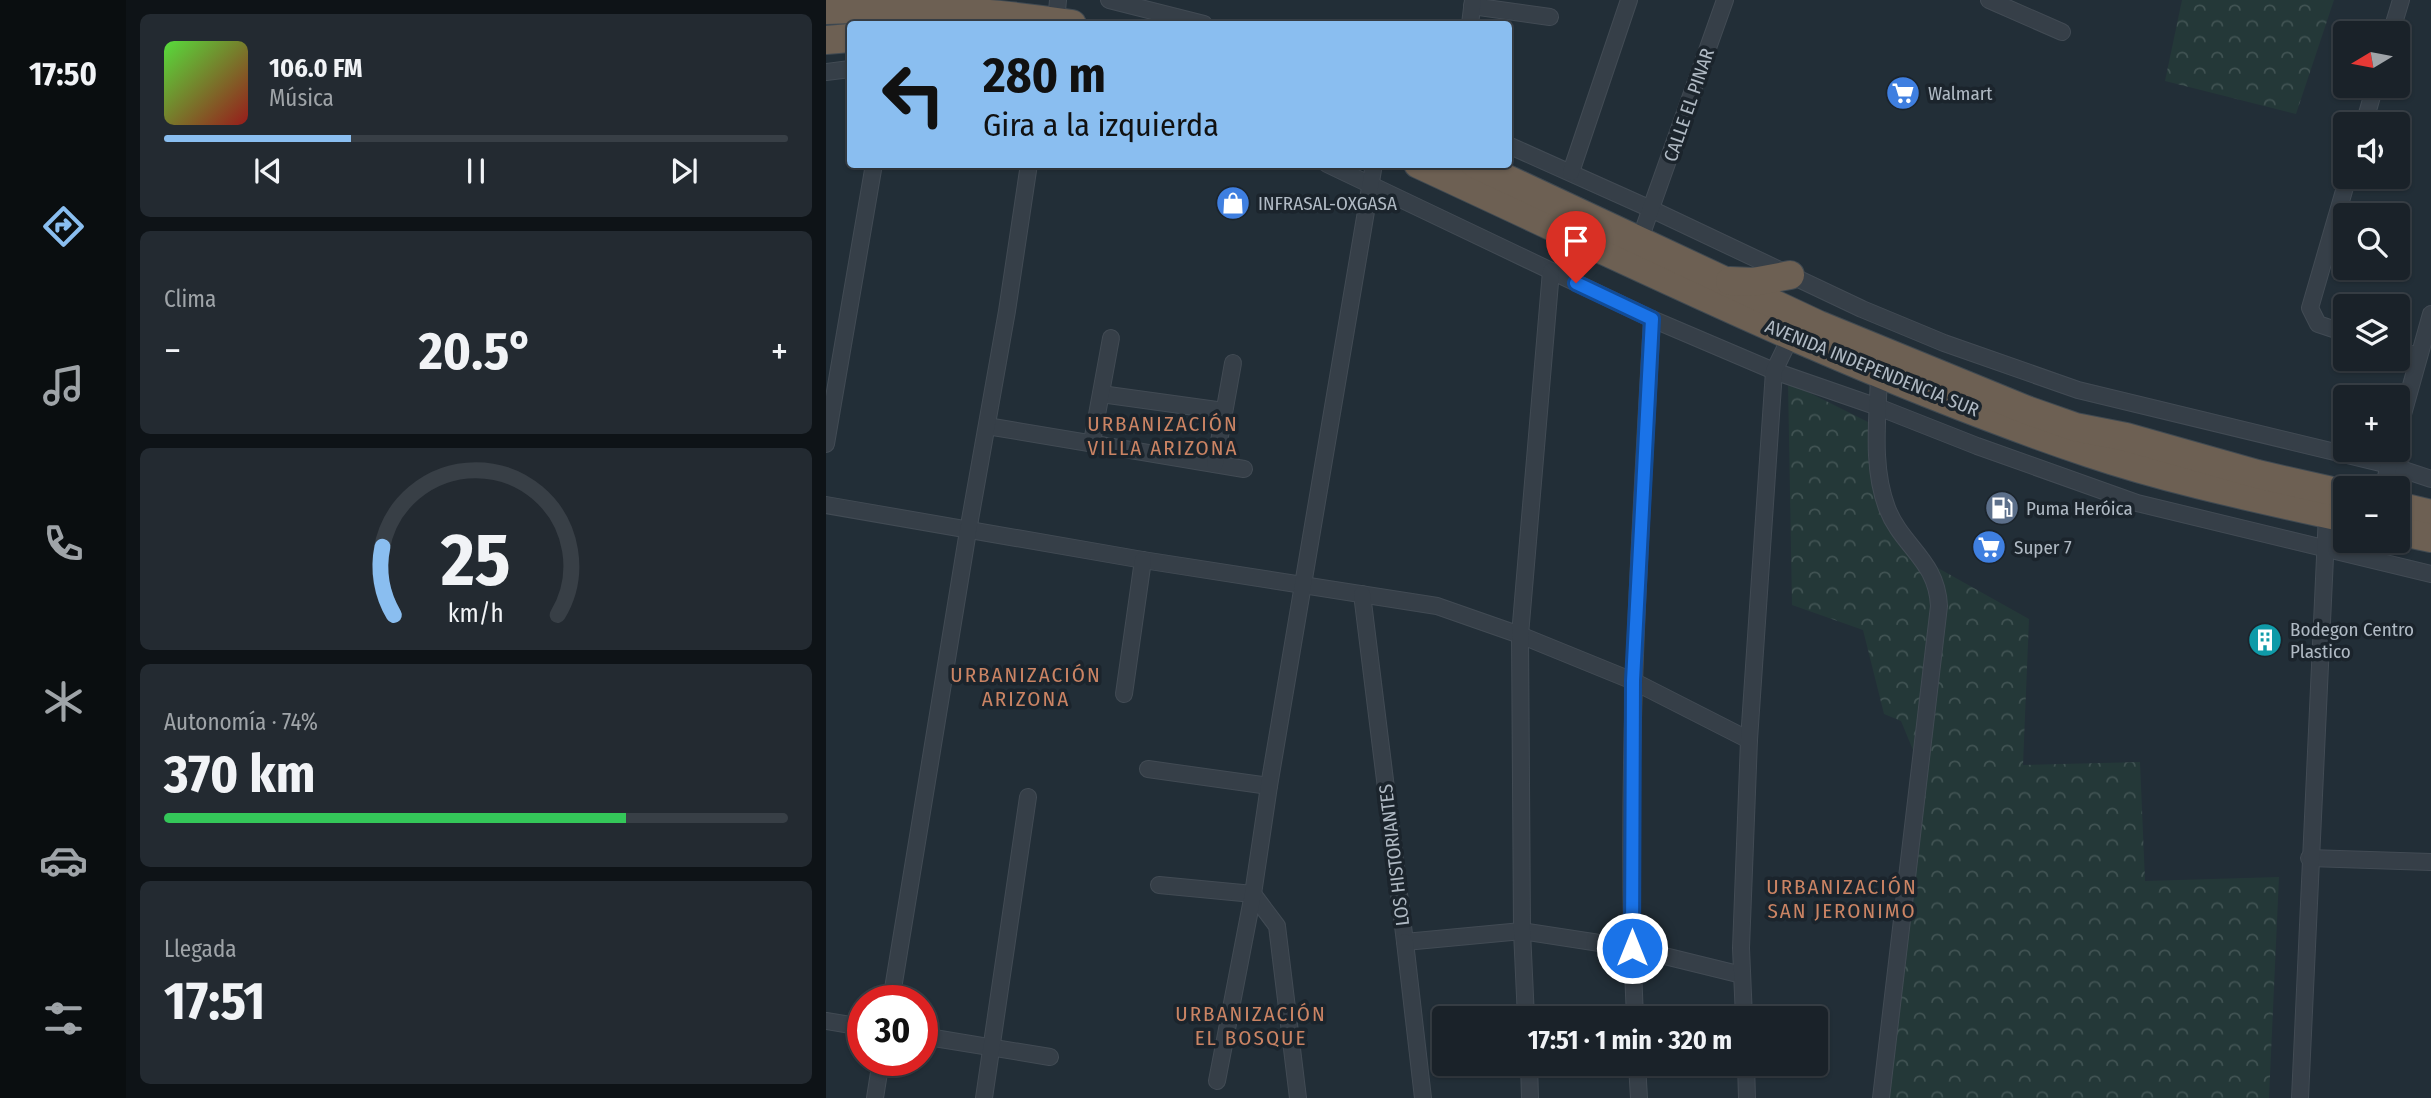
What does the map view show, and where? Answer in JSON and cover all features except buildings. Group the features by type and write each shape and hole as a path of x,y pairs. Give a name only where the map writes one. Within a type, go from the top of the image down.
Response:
{"highway":[{"path":"826,10 911,8 1062,16"},
{"path":"826,40 847,38"},
{"name":"AVENIDA INDEPENDENCIA SUR","path":"1427,168 1879,374 2089,453 2129,466 2333,508"},
{"name":"AVENIDA INDEPENDENCIA SUR","path":"1483,168 1718,280 1935,374 2062,422 2257,474 2333,506"},
{"path":"1718,280 1754,282 1790,275"},
{"path":"2410,509 2431,514"},
{"path":"2410,534 2431,538"}],"street":[{"path":"1108,0 1192,21"},
{"path":"1570,172 1629,0"},
{"name":"CALLE EL PINAR","path":"1639,242 1653,210 1725,0"},
{"path":"2394,21 2400,0"},
{"path":"1995,1 2062,32"},
{"path":"1470,21 1472,3 1550,17"},
{"path":"826,72 847,69"},
{"path":"1512,147 1944,343 2078,390 2333,445"},
{"path":"826,444 873,168"},
{"path":"894,985 1007,311 1028,168"},
{"path":"1335,168 1652,319 1774,371 2137,503 2431,574"},
{"path":"1217,1081 1253,894 1373,168"},
{"path":"2333,328 2318,324 2310,308 2345,189"},
{"path":"1525,1006 1522,931 1520,635 1550,271"},
{"path":"2410,386 2431,314"},
{"path":"1634,1006 1632,948 1633,681 1652,319"},
{"path":"1743,1006 1741,921 1749,740 1774,371 1791,336"},
{"path":"1092,442 1111,338"},
{"path":"2410,354 2418,356"},
{"path":"1215,464 1233,363"},
{"path":"1879,374 1876,449 1887,509 1932,572 1939,593 1881,1098"},
{"path":"1101,394 1224,411"},
{"path":"987,426 1244,468"},
{"path":"2072,480 2089,453"},
{"path":"2400,462 2431,479"},
{"path":"826,505 1143,560 1437,606 1520,635 1633,681 1749,740"},
{"path":"2300,1098 2324,548 2333,525"},
{"path":"1124,694 1143,560"},
{"name":"LOS HISTORIANTES","path":"1362,594 1405,942 1522,931 1632,948 1741,975"},
{"path":"1147,769 1269,786"},
{"path":"984,1098 1028,797"},
{"path":"2309,858 2431,862"},
{"path":"1159,885 1253,894 1277,926 1298,1098"},
{"path":"1405,942 1423,1098"},
{"path":"826,1021 847,1024"},
{"path":"938,1039 1051,1057"},
{"path":"875,1098 878,1076"},
{"path":"1529,1076 1530,1098"},
{"path":"1638,1076 1639,1098"},
{"path":"1746,1076 1747,1098"}],"green space":[{"path":"2182,0 2334,0 2296,114 2165,81"},
{"path":"1788,382 1886,431 1882,447 1887,485 1903,524 1914,541 1938,568 2029,619 2023,765 2140,762 2145,881 2279,877 2269,1098 1881,1098 1920,767 1901,721 1884,714 1863,630 1792,605"}],"place":[{"name":"Walmart","path":"1903,93"},
{"name":"INFRASAL-OXGASA","path":"1233,203"},
{"name":"Puma Heróica","path":"2002,508"},
{"name":"Super 7","path":"1989,547"},
{"name":"Bodegon Centro Plastico","path":"2265,640"}],"district":[{"name":"URBANIZACIÓN VILLA ARIZONA","path":"1163,436"},
{"name":"URBANIZACIÓN ARIZONA","path":"1026,687"},
{"name":"URBANIZACIÓN SAN JERONIMO","path":"1842,899"},
{"name":"URBANIZACIÓN EL BOSQUE","path":"1251,1026"}],"route":[{"path":"1576,283 1652,319 1633,681 1632,948"}]}
